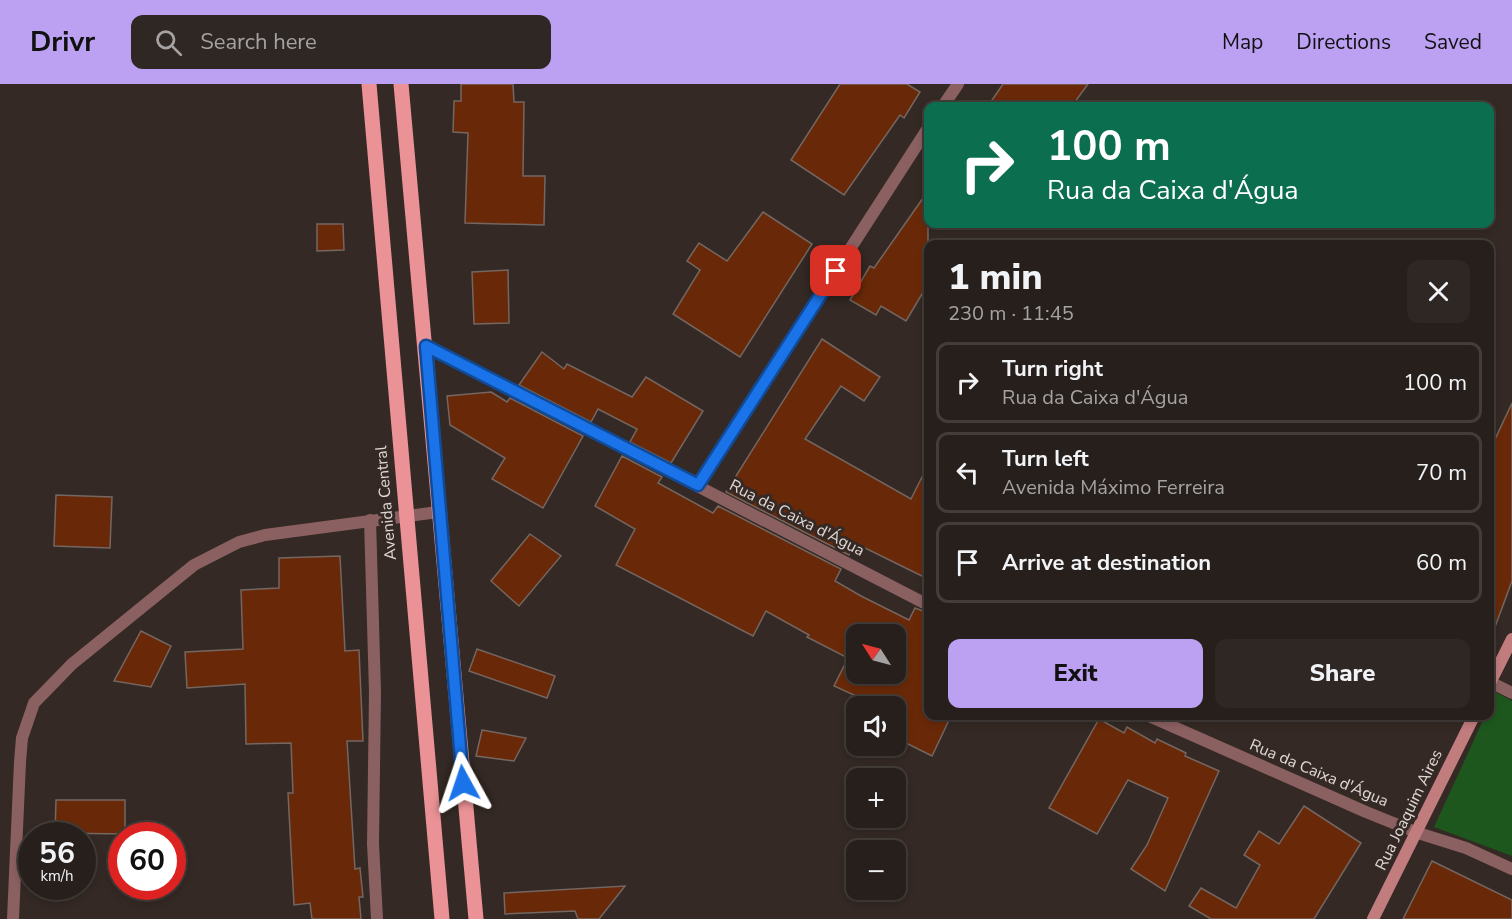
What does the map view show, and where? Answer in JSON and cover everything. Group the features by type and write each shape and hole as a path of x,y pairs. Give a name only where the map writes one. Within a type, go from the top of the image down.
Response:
{"main road":[{"name":"Avenida Central","path":"369,84 442,919"},
{"path":"401,84 476,919"}],"street":[{"path":"946,102 958,84"},
{"path":"698,485 924,134"},
{"name":"Rua da Caixa d'Água","path":"426,346 924,602"},
{"path":"13,919 22,738 34,704 47,687 167,587 216,552 265,535 370,519 438,512"},
{"path":"370,519 375,692 373,844 377,919"},
{"path":"1494,674 1512,639"},
{"path":"1494,684 1512,693"},
{"name":"Rua da Caixa d'Água","path":"1157,720 1194,738 1418,833 1466,848 1512,869"},
{"name":"Rua Joaquim Aires","path":"1373,919 1418,833 1472,720"}],"green space":[{"path":"1495,692 1512,701 1512,856 1434,827 1483,720 1494,720"}],"building":[{"path":"461,84 513,84 514,102 524,102 523,176 545,176 544,225 465,223 468,133 453,132 454,101 461,101"},
{"path":"840,84 907,84 920,92 904,118 900,115 844,195 791,160"},
{"path":"1003,84 1088,84 1075,102 991,102"},
{"path":"924,197 924,228 928,228 928,240 924,240 924,291 906,321 881,306 876,315 850,300 870,266 874,268"},
{"path":"763,212 812,244 740,357 673,314 700,270 687,261 699,243 727,261"},
{"path":"317,224 343,224 344,250 317,251"},
{"path":"508,270 509,323 474,324 472,272"},
{"path":"822,339 880,377 864,401 841,386 805,439 911,499 924,473 924,577 855,543 849,555 726,492"},
{"path":"542,352 564,369 567,364 632,397 646,377 703,411 671,463 630,442 637,429 598,409 591,422 519,385"},
{"path":"491,392 507,402 510,398 583,436 543,508 492,479 505,458 450,425 447,396"},
{"path":"1512,403 1512,581 1494,630 1494,441"},
{"path":"622,456 662,477 658,483 713,513 718,506 841,569 835,581 861,596 909,620 915,608 924,611 924,720 949,720 932,756 906,743 906,696 856,696 834,686 846,662 846,684 906,684 906,624 846,624 846,657 807,637 809,635 766,611 753,636 616,565 635,529 595,506"},
{"path":"56,495 112,497 110,548 54,546"},
{"path":"530,534 561,556 519,606 491,581"},
{"path":"340,556 345,651 359,650 363,741 347,741 355,869 360,868 363,897 359,897 361,919 312,919 310,903 294,905 288,793 293,793 291,743 246,744 245,684 187,688 185,652 243,649 241,590 279,588 279,558"},
{"path":"141,631 171,646 151,687 114,681"},
{"path":"477,649 555,676 547,698 469,671"},
{"path":"1098,720 1124,733 1127,727 1155,743 1157,739 1186,753 1185,756 1219,771 1165,891 1131,869 1147,845 1168,798 1128,780 1097,834 1049,808"},
{"path":"482,730 526,738 514,761 476,756"},
{"path":"56,800 125,800 125,822 108,822 108,834 96,834 96,822 55,822"},
{"path":"1304,806 1361,843 1314,919 1211,919 1189,906 1201,888 1236,908 1260,865 1244,855 1259,831 1279,844"},
{"path":"1432,861 1512,900 1512,919 1403,919"},
{"path":"625,886 599,919 578,919 575,911 505,914 504,893"}],"route":[{"path":"463,783 438,512 426,346 698,485 836,271"}]}
